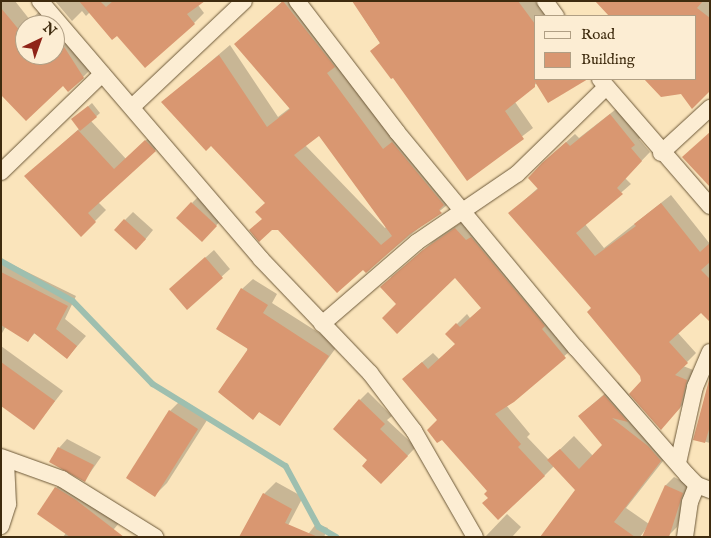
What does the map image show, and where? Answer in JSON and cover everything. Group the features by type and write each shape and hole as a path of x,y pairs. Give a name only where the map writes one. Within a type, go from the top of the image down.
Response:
{"street":[{"path":"40,1 132,107 188,176 322,324 370,373 414,431 475,537"},
{"path":"132,107 244,1"},
{"path":"297,1 397,132 465,210 576,348 678,463 704,487 690,502 685,537"},
{"path":"545,1 555,15"},
{"path":"1,172 102,74"},
{"path":"322,324 417,242 517,174 603,83 661,153 710,206"},
{"path":"661,153 710,108"},
{"path":"678,463 695,387 710,352"},
{"path":"1,526 8,504 4,459 62,478 155,537"}],"building":[{"path":"79,1 100,1 106,7 113,1 205,1 187,14 195,24 145,68 117,36 112,40"},
{"path":"283,1 335,67 327,73 383,149 392,142 444,205 439,210 442,213 410,234 366,273 363,270 337,293 278,230 272,230 259,242 249,230 262,219 255,212 265,203 211,146 206,151 161,102 219,55 267,127 290,109 234,44","holes":["319,136 392,236 381,245 294,155"]},
{"path":"352,1 518,1 534,23 534,80 586,80 548,103 535,82 535,87 505,111 524,139 467,181 393,78 391,79 370,51 380,43"},
{"path":"595,1 703,1 697,8 710,18 710,91 692,109 681,94 661,97 645,80 696,80 696,15 608,15"},
{"path":"1,8 15,25 15,65 65,65 65,48 84,78 68,92 63,86 26,121 1,95"},
{"path":"88,106 97,117 80,131 71,119"},
{"path":"610,114 635,145 631,148 642,161 617,188 623,194 576,233 595,256 636,226 634,224 661,203 700,252 710,243 710,262 701,270 710,279 710,322 701,313 669,342 688,363 675,375 687,380 680,408 661,430 629,394 641,381 640,376 587,312 591,308 508,213 538,189 528,178 542,163 566,142 570,146"},
{"path":"78,130 114,169 145,140 156,151 88,213 96,222 81,237 24,176"},
{"path":"710,132 710,187 682,157"},
{"path":"191,202 217,226 202,242 176,218"},
{"path":"124,219 146,239 136,250 114,230"},
{"path":"455,228 466,240 471,237 545,326 542,329 566,358 514,402 495,414 521,444 518,447 545,476 498,520 482,503 488,498 484,494 487,491 442,440 437,443 427,430 437,420 402,379 422,362 428,369 455,344 445,334 456,323 460,327 481,308 455,278 397,334 382,318 396,304 380,287 423,250"},
{"path":"205,257 223,278 187,310 169,289"},
{"path":"1,272 68,306 56,329 77,346 67,359 34,333 28,342 1,325"},
{"path":"241,288 268,305 263,313 329,356 280,426 259,412 253,420 218,392 248,349 216,329"},
{"path":"1,362 55,401 34,430 1,406"},
{"path":"709,380 710,426 705,443 693,440"},
{"path":"604,395 628,422 612,418 648,446 661,461 614,522 635,537 540,537 575,490 547,460 560,449 579,469 602,445 578,416"},
{"path":"359,399 385,424 380,429 408,456 381,484 362,466 367,460 333,429"},
{"path":"169,410 198,429 155,497 126,478"},
{"path":"58,447 94,465 85,482 49,462"},
{"path":"665,485 683,493 669,537 642,537"},
{"path":"55,487 76,500 124,537 70,537 37,514"},
{"path":"263,493 292,509 285,523 318,537 239,537"}],"waterway":[{"path":"1,261 73,301 153,384 286,466 319,527 336,537"}]}
